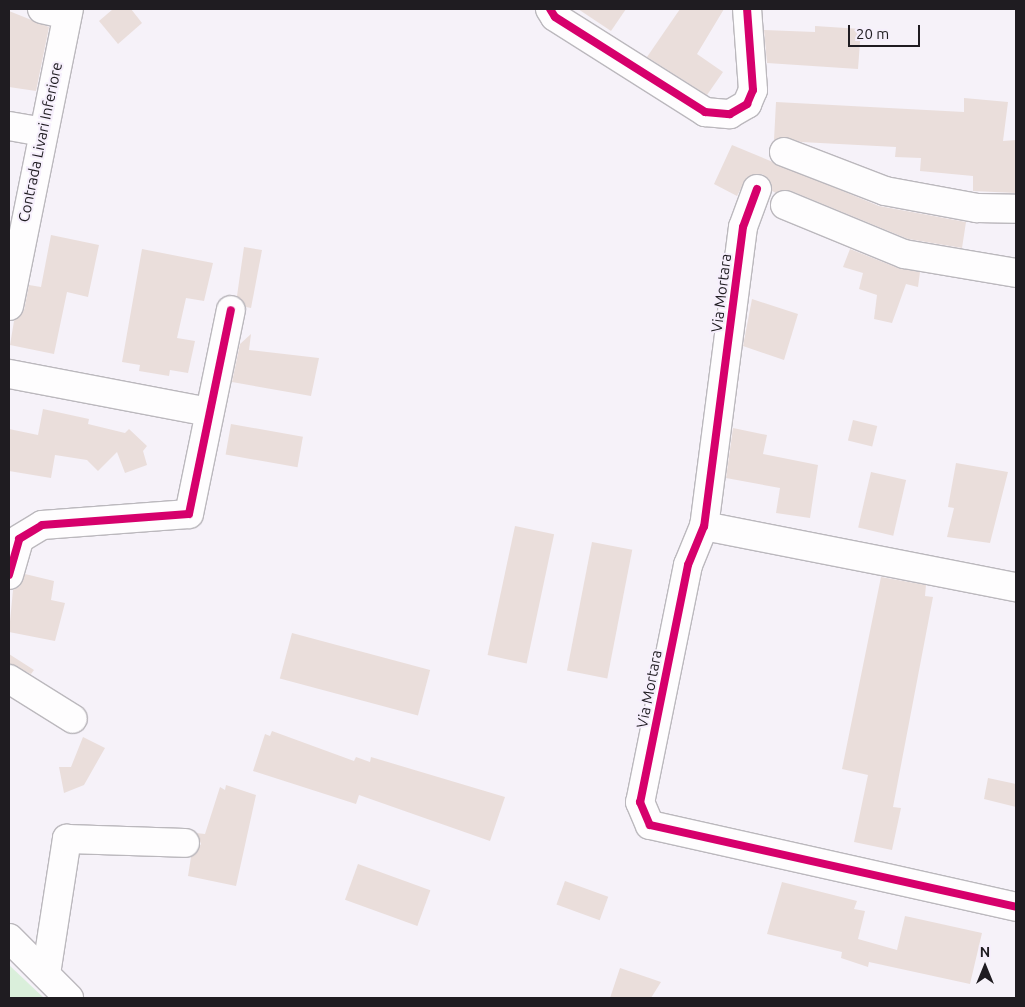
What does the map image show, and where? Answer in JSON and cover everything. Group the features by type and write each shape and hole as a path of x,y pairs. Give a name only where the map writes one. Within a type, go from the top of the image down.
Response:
{"street":[{"path":"550,9 555,17 705,112 730,114 748,104 752,90 747,9"},
{"name":"Contrada Livari Inferiore","path":"9,306 16,227 42,132 59,11"},
{"path":"9,126 42,132"},
{"path":"784,152 885,191 977,208 1016,209"},
{"name":"Via Mortara","path":"757,189 743,228 704,526 688,565 640,802 650,825 1016,907"},
{"path":"785,205 904,254 1016,272"},
{"path":"9,575 18,539 42,525 189,514 231,310"},
{"path":"9,374 209,412"},
{"path":"704,526 1016,587"},
{"path":"9,679 73,719"},
{"path":"46,974 67,839 185,843"},
{"path":"9,938 69,998"}],"green space":[{"path":"9,965 44,998 9,998"}],"building":[{"path":"113,9 131,9 142,23 118,44 99,21"},
{"path":"578,9 626,9 611,31"},
{"path":"680,9 724,9 697,54 723,72 707,95 647,57"},
{"path":"9,11 49,27 36,91 9,87"},
{"path":"815,26 861,29 858,69 767,63 764,30 815,32"},
{"path":"964,98 1008,102 1003,141 1016,140 1016,193 973,191 973,176 920,171 921,158 895,157 896,147 801,142 782,137 774,140 776,102 964,112"},
{"path":"732,145 879,206 966,222 962,248 908,239 791,191 776,193 772,191 769,179 762,174 747,177 737,196 714,184"},
{"path":"51,235 99,245 88,297 67,292 54,354 10,345 14,321 24,310 29,285 41,287"},
{"path":"244,247 262,250 251,308 246,307 237,296"},
{"path":"142,249 213,263 204,301 186,298 177,338 195,341 188,373 170,370 169,376 139,371 140,365 122,362"},
{"path":"850,249 898,268 920,272 918,287 906,284 892,323 874,319 877,295 859,289 863,273 843,267"},
{"path":"752,299 798,314 784,360 743,346"},
{"path":"251,334 249,350 319,358 311,396 232,382 240,344"},
{"path":"43,409 89,419 88,424 125,433 129,429 147,446 143,451 147,465 125,473 117,452 98,471 87,460 55,455 51,478 9,471 9,429 38,435"},
{"path":"853,420 877,426 872,446 848,440"},
{"path":"231,424 303,437 298,467 226,455"},
{"path":"733,428 767,435 763,454 818,465 810,518 776,513 780,488 726,478"},
{"path":"956,463 1008,472 990,543 947,537 954,508 948,507"},
{"path":"871,472 906,480 893,536 858,528"},
{"path":"515,526 554,534 527,663 488,655"},
{"path":"592,542 632,550 607,678 567,671"},
{"path":"25,574 54,581 51,600 65,603 55,641 9,632 13,590 20,586"},
{"path":"881,577 926,585 925,596 933,597 893,807 901,808 892,850 854,842 868,775 842,769"},
{"path":"292,633 430,670 418,715 280,678"},
{"path":"9,654 34,670 31,674 9,664"},
{"path":"272,731 354,761 356,757 370,762 371,757 505,797 490,841 359,795 356,804 253,771 265,734 270,736"},
{"path":"83,737 105,748 84,785 64,793 59,767 71,767"},
{"path":"988,778 1016,784 1016,807 984,799"},
{"path":"226,785 256,795 236,886 188,876 191,857 201,844 196,833 205,834 220,787 225,790"},
{"path":"358,864 430,890 417,926 345,900"},
{"path":"565,881 608,897 600,920 556,904"},
{"path":"782,882 857,901 854,909 865,911 858,939 897,950 905,916 982,933 970,984 869,962 868,967 841,958 842,952 767,934"},
{"path":"620,968 661,982 651,998 610,998"}],"cycle path":[{"path":"550,9 555,17 705,112 730,114 747,104 753,90 747,9"},
{"path":"757,189 743,227 704,526 688,565 640,802 650,825 1016,907"},
{"path":"9,575 19,539 42,525 189,514 231,310"}]}
